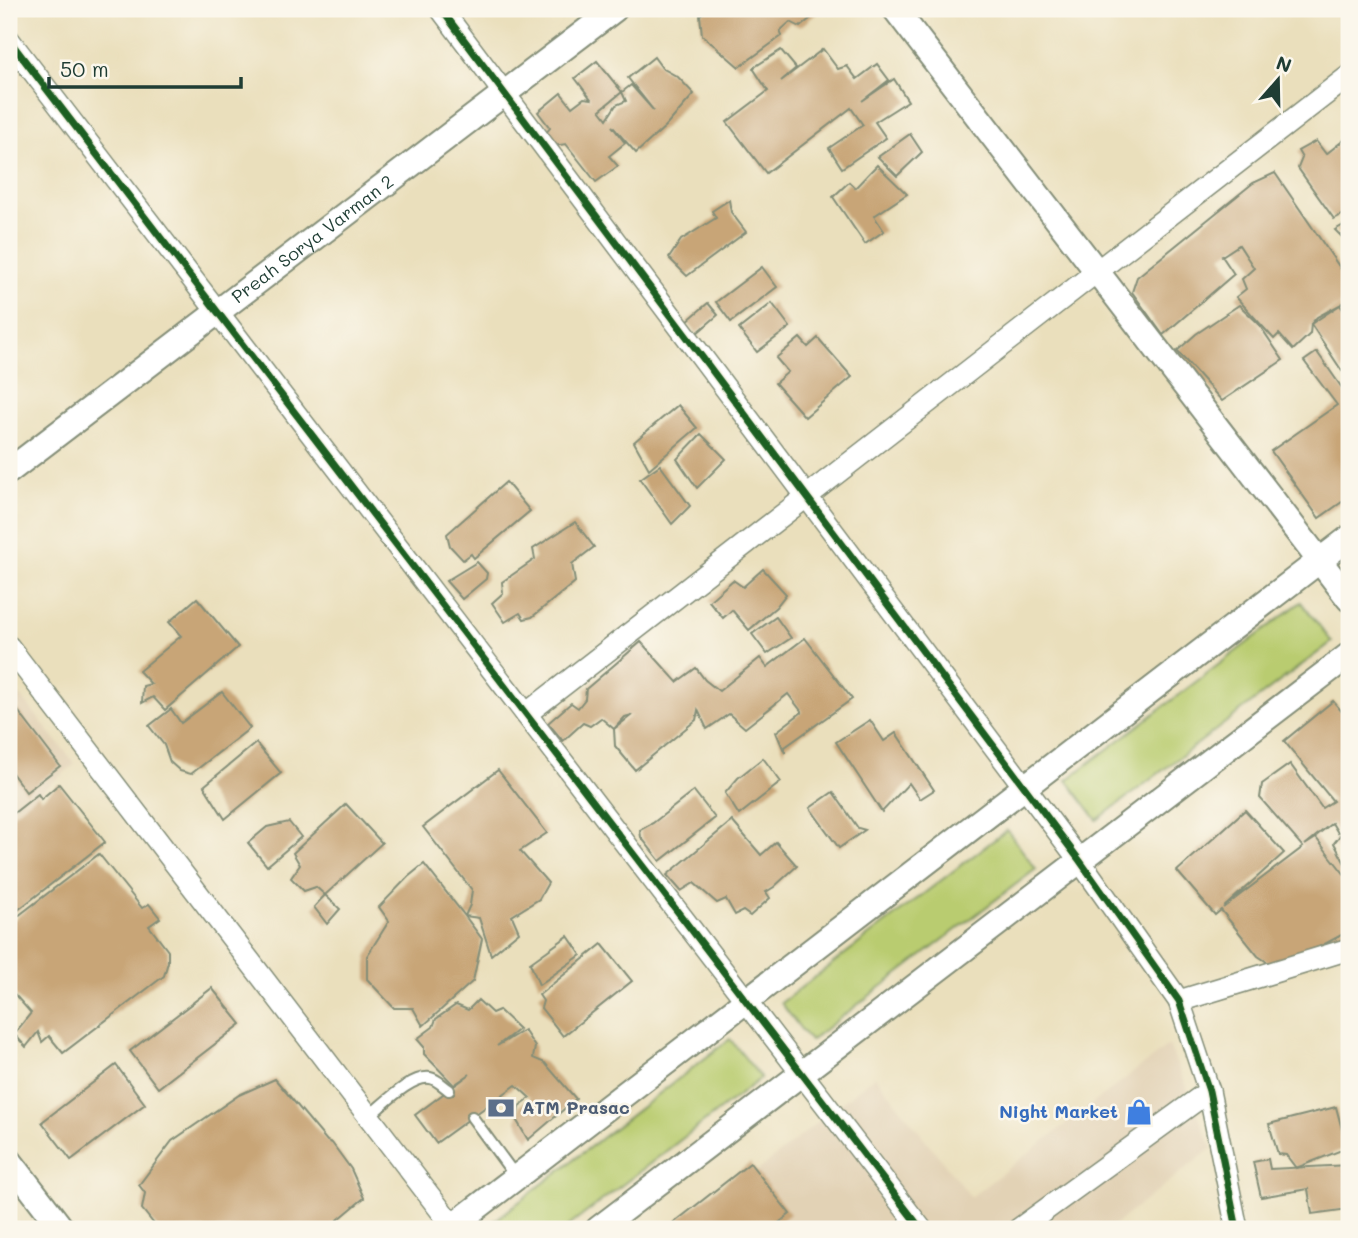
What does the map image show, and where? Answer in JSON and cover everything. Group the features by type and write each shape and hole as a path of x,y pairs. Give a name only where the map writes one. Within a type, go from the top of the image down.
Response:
{"street":[{"path":"441,9 1025,787 1179,1000 1209,1091 1237,1229"},
{"name":"Preah Sorya Varman 2","path":"9,471 615,9"},
{"path":"895,9 1349,599"},
{"path":"9,40 921,1229"},
{"path":"526,715 1349,76"},
{"path":"9,647 452,1228 1349,538"},
{"path":"598,1229 1349,655"},
{"path":"1179,1000 1349,949"},
{"path":"1018,1229 1209,1091"},
{"path":"9,1160 62,1229"}],"lane":[{"path":"369,1116 412,1081 433,1078 449,1090"},
{"path":"472,1117 517,1177"}],"shaded area":[{"path":"9,681 75,764 9,817"},
{"name":"Night Market","path":"1169,1045 1212,1148 1109,1229 686,1229 875,1076 971,1197"}],"green space":[{"path":"1301,602 1332,642 1097,820 1067,780"},
{"path":"1007,830 1036,869 810,1041 781,1003"},
{"path":"730,1039 761,1078 565,1229 484,1229"}],"building":[{"path":"708,9 822,9 800,27 790,22 780,31 782,36 739,67 702,35 700,15"},
{"path":"823,49 838,69 847,66 857,79 877,64 889,80 862,101 894,79 908,101 875,122 886,138 842,168 829,148 863,125 851,108 766,173 727,122 768,91 753,68 781,50 796,68 781,81"},
{"path":"654,57 662,68 678,77 694,94 666,126 636,153 612,126 625,143 609,156 618,166 596,182 566,144 553,146 546,133 550,128 538,112 561,93 572,107 584,98 591,99 575,78 597,61 622,92 631,85 654,111 628,78","holes":["622,92 626,101 616,105 607,119 600,110"]},
{"path":"910,134 922,152 897,176 878,157"},
{"path":"1349,136 1349,211 1334,219 1298,168 1302,158 1298,151 1316,141 1326,154"},
{"path":"877,165 907,194 874,216 884,231 865,244 833,197 849,182 855,188"},
{"path":"1275,173 1349,281 1349,300 1317,317 1311,324 1310,334 1293,350 1279,334 1274,339 1236,297 1246,289 1242,279 1254,268 1239,245 1222,256 1234,274 1163,335 1132,292 1137,277 1253,183"},
{"path":"729,200 731,212 746,232 687,276 669,258 681,240 716,218 712,211"},
{"path":"1349,222 1349,244 1335,230"},
{"path":"762,267 777,287 731,322 716,302"},
{"path":"708,303 718,315 697,333 687,321"},
{"path":"772,303 790,327 757,352 739,329"},
{"path":"1239,305 1258,323 1283,360 1222,401 1177,351 1196,334"},
{"path":"1340,305 1349,318 1349,366 1342,371 1311,324"},
{"path":"800,338 808,347 818,338 852,377 805,417 775,383 788,372 776,358"},
{"path":"1317,352 1349,398 1349,497 1319,518 1271,451 1337,405 1304,361"},
{"path":"678,405 697,428 649,469 634,442"},
{"path":"701,434 726,459 697,488 677,459"},
{"path":"660,465 690,506 672,524 640,479"},
{"path":"506,482 530,511 474,558 471,554 463,560 450,546 447,534"},
{"path":"575,522 594,547 572,564 575,582 532,617 524,619 520,613 505,622 492,603 503,593 502,582 535,559 533,549"},
{"path":"477,562 487,573 486,579 462,599 446,581"},
{"path":"763,569 786,594 776,607 749,630 732,610 723,618 709,601 733,580 743,587"},
{"path":"197,598 238,647 165,710 153,697 142,703 143,686 151,684 139,671 181,636 169,622"},
{"path":"776,617 791,638 767,654 752,634"},
{"path":"805,638 852,699 785,747 785,753 776,732 802,712 788,694 745,728 729,714 707,729 698,710 696,720 635,770 615,746 614,729 601,718 590,726 583,723 563,741 548,723 571,703 578,708 585,699 586,689 641,642 677,682 696,668 705,680 719,691 760,658 767,667","holes":["632,715 614,729 625,717"]},
{"path":"222,692 250,728 191,774 180,771 170,762 164,745 149,726 171,709 181,723"},
{"path":"9,699 60,766 26,792 9,769"},
{"path":"1333,701 1349,720 1349,811 1344,815 1349,819 1349,823 1338,833 1332,823 1305,845 1316,838 1349,880 1349,931 1278,969 1258,956 1221,910 1215,915 1177,871 1245,810 1284,853 1223,908 1303,847 1260,798 1262,784 1290,764 1322,808 1333,801 1284,741"},
{"path":"870,720 884,741 896,733 934,790 920,799 909,783 882,812 836,742"},
{"path":"256,743 281,773 225,819 204,786"},
{"path":"763,758 781,782 739,815 725,793 738,778"},
{"path":"498,770 547,833 520,851 548,883 539,899 512,916 519,932 491,955 479,918 465,916 472,890 423,827"},
{"path":"59,784 105,842 9,917 9,817 38,794 41,799"},
{"path":"694,791 715,818 660,861 641,837 640,830"},
{"path":"833,792 858,828 865,830 839,848 810,808"},
{"path":"346,804 382,843 325,895 316,887 304,891 291,878 300,865 293,853"},
{"path":"732,821 761,855 776,842 797,866 766,892 770,898 750,916 743,911 735,915 726,899 717,903 694,883 681,891 667,875"},
{"path":"289,822 301,837 267,866 248,843 267,827"},
{"path":"1349,824 1349,871 1334,843"},
{"path":"99,854 142,908 149,904 160,918 149,926 168,951 164,976 63,1053 49,1036 42,1042 38,1032 26,1047 14,1034 31,1013 9,988 9,923"},
{"path":"424,864 482,939 473,981 423,1026 413,1008 394,1008 367,979 367,956 389,921 379,907"},
{"path":"325,895 340,909 327,924 314,907"},
{"path":"568,936 581,955 539,985 530,963"},
{"path":"602,944 632,981 563,1036 541,1008 543,1001 539,995"},
{"path":"212,988 241,1024 158,1088 130,1051"},
{"path":"478,1000 492,1013 499,1010 519,1029 497,1046 524,1030 535,1047 533,1058 545,1063 576,1099 528,1140 517,1121 519,1106 530,1098 516,1085 436,1143 415,1115 470,1074 454,1085 424,1054 424,1047 417,1039 433,1027 436,1019 456,1005 468,1010"},
{"path":"116,1065 145,1104 71,1160 42,1122"},
{"path":"275,1079 327,1141 332,1143 351,1169 364,1198 327,1229 158,1229 142,1209 145,1193 139,1185 172,1141 239,1095"},
{"path":"1336,1107 1347,1148 1296,1168 1286,1155 1278,1154 1269,1124"},
{"path":"1268,1159 1270,1169 1349,1165 1349,1209 1312,1214 1308,1189 1261,1197 1253,1162"},
{"path":"750,1163 790,1214 771,1229 666,1229"}],"cycle path":[{"path":"441,9 1080,861 1179,1001 1209,1091 1237,1229"},
{"path":"9,40 921,1229"}],"place":[{"name":"ATM Prasac","path":"501,1108"},
{"name":"Night Market","path":"1139,1112"}]}
